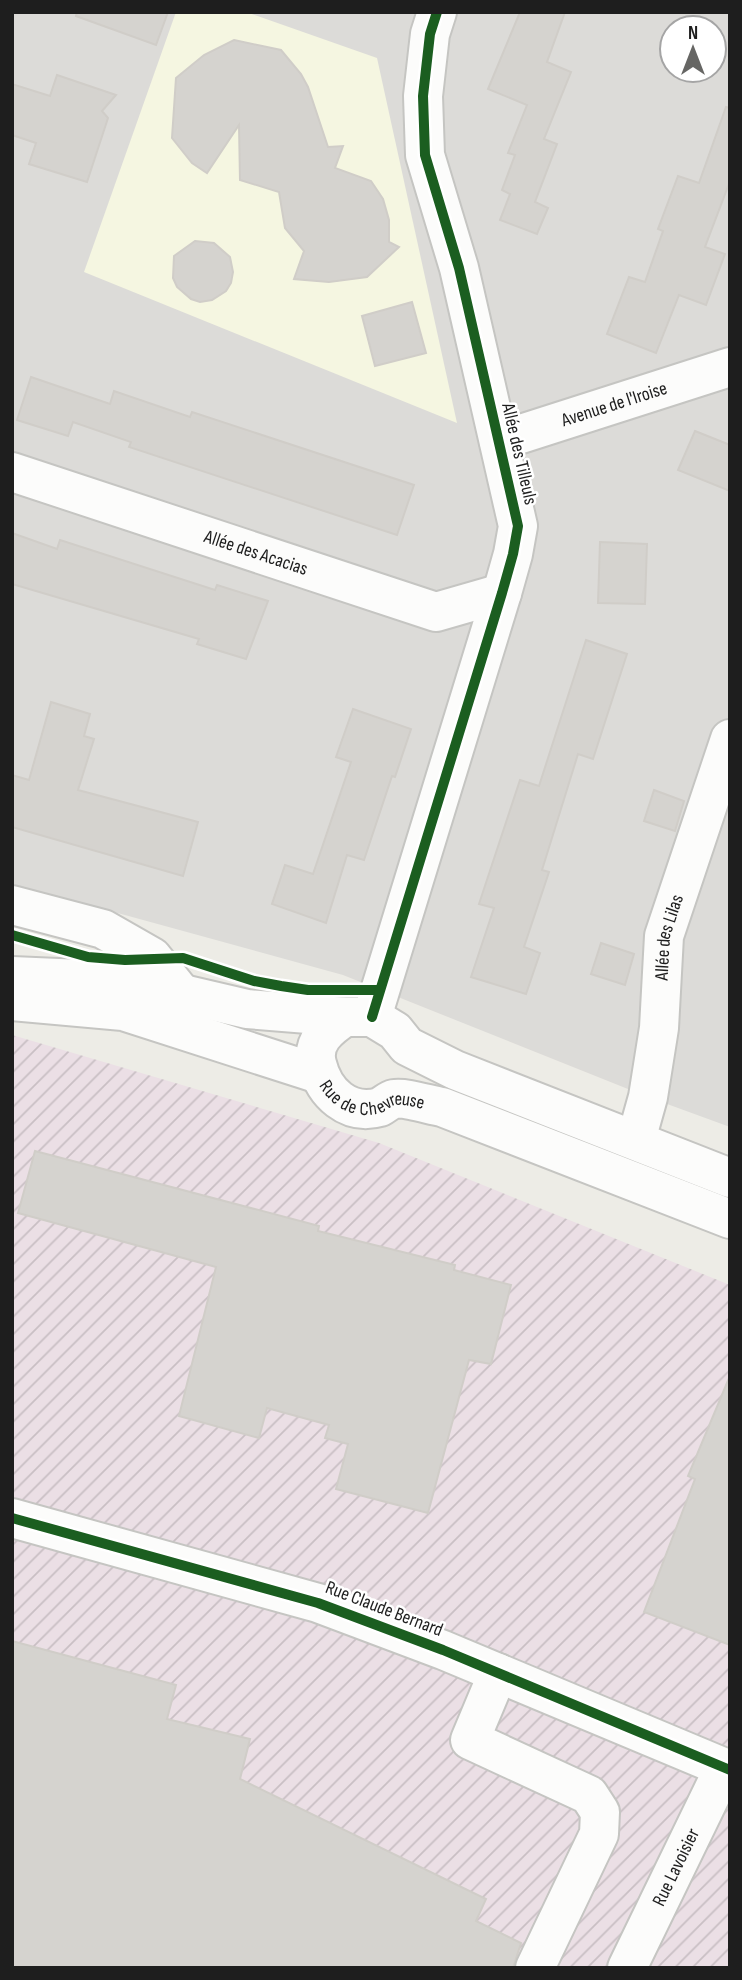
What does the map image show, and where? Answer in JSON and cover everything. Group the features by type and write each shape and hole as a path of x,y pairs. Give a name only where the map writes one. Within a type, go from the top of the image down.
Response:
{"street":[{"name":"Allée des Tilleuls","path":"358,1017 502,593 518,526 459,268 425,155 423,96 430,34 437,12"},
{"name":"Avenue de l'Iroise","path":"499,441 730,367"},
{"name":"Allée des Acacias","path":"12,472 436,611 502,593"},
{"name":"Allée des Lilas","path":"636,1140 648,1097 659,1028 664,936 730,739"},
{"path":"12,905 103,929 152,957 181,993"},
{"path":"12,976 127,981 247,1009 358,1017 395,1031 407,1046 455,1070 730,1178"},
{"name":"Rue de Chevreuse","path":"12,1001 123,1011 319,1074 326,1089 342,1104 360,1108 380,1107 394,1099 442,1107 730,1219"},
{"path":"319,1074 315,1058 319,1040 328,1028 358,1017"},
{"path":"394,1099 408,1070 407,1046"},
{"name":"Rue Claude Bernard","path":"12,1518 318,1603 498,1673 727,1769"},
{"path":"498,1673 470,1740 589,1795 600,1812 598,1834 535,1968"},
{"name":"Rue Lavoisier","path":"627,1968 727,1769"}],"shaded area":[{"path":"12,12 730,12 730,1127 343,975 12,884"},
{"path":"176,12 246,12 377,58 457,423 84,272"},
{"path":"12,1035 379,1143 730,1285 730,1968 12,1968"}],"building":[{"path":"77,12 168,12 156,45 76,16"},
{"path":"520,12 565,12 547,62 571,72 544,139 557,144 535,202 548,208 537,234 500,220 510,194 502,190 515,155 508,153 527,105 488,89"},
{"path":"234,40 281,50 308,87 328,147 343,146 335,168 371,181 383,199 389,220 389,242 399,247 367,277 329,282 294,279 304,251 285,228 279,192 240,180 239,125 207,173 192,163 172,138 176,78 204,55"},
{"path":"57,75 116,95 102,111 108,118 87,182 29,164 36,143 12,135 12,84 50,96"},
{"path":"726,107 730,108 730,181 705,247 725,254 706,305 679,295 656,353 607,334 629,277 645,282 663,231 658,229 678,176 699,183"},
{"path":"195,241 214,243 230,257 233,272 231,283 226,291 212,300 200,302 191,299 177,287 173,278 174,256"},
{"path":"412,302 426,353 375,366 362,316"},
{"path":"31,377 110,404 114,391 190,417 192,412 414,485 397,535 129,447 131,442 73,422 68,436 17,420"},
{"path":"695,431 730,445 730,491 678,470"},
{"path":"12,533 57,549 60,540 215,590 217,585 268,601 246,659 197,644 199,639 12,584"},
{"path":"600,542 647,544 645,604 598,603"},
{"path":"586,640 627,654 593,759 578,754 542,870 549,872 524,947 540,953 526,994 471,977 494,908 479,904 520,780 539,786"},
{"path":"51,702 90,714 84,736 94,739 78,790 198,822 183,876 12,827 12,775 29,780"},
{"path":"353,709 411,729 364,860 347,855 326,923 272,904 285,865 313,874 351,762 336,757"},
{"path":"654,790 684,801 675,831 644,821"},
{"path":"601,943 634,954 625,985 591,974"},
{"path":"35,1151 319,1226 318,1231 455,1265 454,1270 511,1285 491,1364 469,1360 428,1513 336,1489 348,1444 325,1438 329,1425 267,1408 259,1438 179,1416 216,1267 18,1213"},
{"path":"729,1378 730,1645 644,1612 695,1479 688,1476"},
{"path":"12,1641 176,1685 167,1719 250,1739 240,1779 486,1899 476,1921 521,1943 513,1968 12,1968"}],"cycle path":[{"path":"372,1017 502,593 518,526 459,268 425,155 423,96 430,34 437,12"},
{"path":"12,935 88,957 125,960 183,958 254,981 281,986 308,990 379,990"},
{"path":"12,1518 318,1603 443,1650 730,1770"}]}
